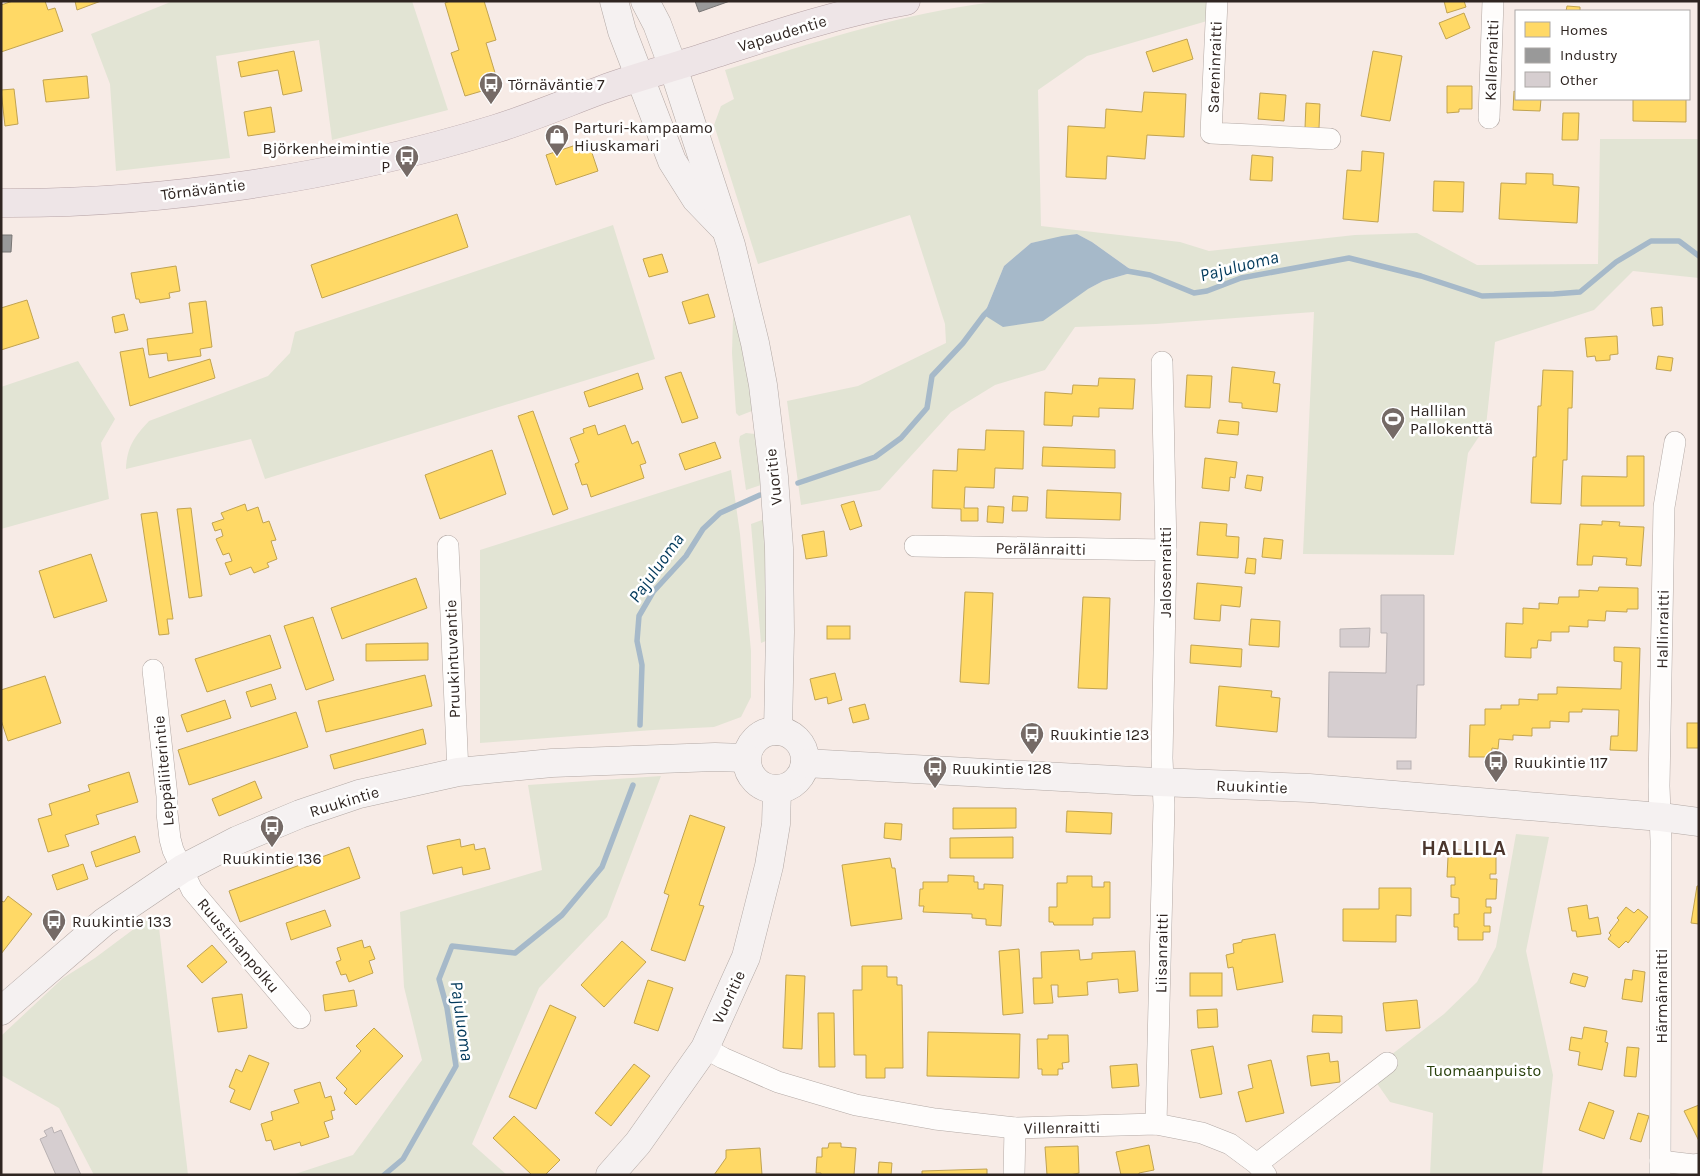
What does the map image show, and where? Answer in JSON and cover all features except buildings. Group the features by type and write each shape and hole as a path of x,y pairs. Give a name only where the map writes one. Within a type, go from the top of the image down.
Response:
{"main road":[{"name":"Vapaudentie","path":"657,72 799,26 906,1"},
{"name":"Törnäväntie","path":"1,203 36,203 156,196 235,186 338,168 417,151 497,128 603,89 657,72"}],"street":[{"path":"614,1 622,31 657,72"},
{"path":"645,1 657,24 657,72"},
{"name":"Sareninraitti","path":"1217,1 1211,133 1330,139"},
{"name":"Kallenraitti","path":"1489,118 1493,1"},
{"name":"Vuoritie","path":"657,72 672,161 696,199 724,228 731,245 764,384 780,548 778,731"},
{"name":"Jalosenraitti","path":"1162,362 1166,550 1163,782"},
{"name":"Hallinraitti","path":"1661,817 1659,786 1664,507 1675,442"},
{"name":"Pruukintuvantie","path":"448,546 458,772"},
{"name":"Perälänraitti","path":"915,546 1166,550"},
{"name":"Leppäliiterintie","path":"153,670 170,839 182,869"},
{"path":"778,731 787,733 801,745 805,763 803,771 793,784 777,790 758,784 747,768 746,758 748,749 760,735 778,731"},
{"name":"Ruukintie","path":"1,1011 104,922 182,869 238,840 300,814 359,794 458,772 552,763 715,757 746,758"},
{"name":"Ruukintie","path":"805,763 1309,788 1661,817 1699,822"},
{"name":"Liisanraitti","path":"1156,1124 1163,782"},
{"name":"Vuoritie","path":"610,1175 638,1143 705,1048 746,957 769,866 776,824 777,790"},
{"name":"Härmänraitti","path":"1660,1168 1661,817"},
{"name":"Ruustinanpolku","path":"182,869 192,890 300,1018"},
{"name":"Villenraitti","path":"705,1048 722,1058 778,1082 856,1105 935,1119 1015,1128 1156,1124 1202,1133 1230,1144 1262,1170 1387,1063"},
{"path":"1014,1175 1015,1128"},
{"path":"1660,1168 1699,1164"}],"green space":[{"path":"173,1 412,1 448,110 332,140 319,40 216,56 230,158 116,171 110,84 91,34"},
{"path":"1003,1 1208,1 1207,21 1087,56 1038,90 1041,226 1180,242 1209,251 1355,235 1417,233 1477,265 1598,264 1600,139 1699,139 1699,278 1633,271 1594,310 1495,342 1486,426 1468,453 1454,555 1303,554 1314,312 1156,324 1075,327 1045,370 995,385 951,412 880,490 801,505 787,401 858,386 946,343 945,324 910,215 758,264 714,125 721,106 734,99 725,70 862,29 932,12","holes":["1077,234 1092,242 1134,272 1103,281 1088,289 984,315 1004,266 1031,243"]},
{"path":"613,225 655,359 265,479 251,439 126,469 132,443 149,421 268,376 290,353 295,332"},
{"path":"736,314 754,407 752,411 739,416 736,413 732,353 733,318"},
{"path":"78,361 115,419 101,443 109,499 1,529 1,387"},
{"path":"746,433 758,436 764,484 746,490 739,441 740,436"},
{"path":"731,470 740,534 751,651 751,697 741,717 714,727 480,743 480,550"},
{"path":"767,518 769,582 766,641 761,643 751,524"},
{"path":"661,776 607,917 539,988 472,1144 507,1175 292,1175 353,1155 422,1060 404,987 400,912 542,870 528,785"},
{"name":"Tuomaanpuisto","path":"1516,834 1549,837 1526,951 1553,1075 1542,1175 1430,1175 1433,1113 1390,1102 1369,1072 1444,1014 1477,982 1496,947"},
{"path":"150,917 158,919 188,1175 94,1175 59,1108 1,1075 1,1036 63,978 95,958"}],"water":[{"path":"1077,234 1092,242 1134,272 1103,281 1088,289 1043,321 1003,327 984,315 1004,266 1031,243"}],"waterway":[{"name":"Pajuluoma","path":"1127,271 1150,275 1194,293 1207,291 1241,278 1349,258 1421,276 1482,296 1580,292 1616,262 1651,241 1679,241 1699,256"},
{"name":"Pajuluoma","path":"798,483 875,457 901,438 927,408 932,376 963,343 989,310"},
{"name":"Pajuluoma","path":"640,725 642,665 637,641 639,616 653,592 686,556 703,529 720,513 760,495"},
{"name":"Pajuluoma","path":"384,1175 403,1159 456,1066 447,1008 439,979 452,946 515,953 562,915 602,867 633,785"}],"place":[{"name":"Törnäväntie 7","path":"491,105"},
{"name":"Parturi-kampaamo Hiuskamari","path":"557,157"},
{"name":"Björkenheimintie P","path":"407,178"},
{"name":"Hallilan Pallokenttä","path":"1393,440"},
{"name":"Ruukintie 123","path":"1032,755"},
{"name":"Ruukintie 117","path":"1496,783"},
{"name":"Ruukintie 128","path":"935,789"},
{"name":"Ruukintie 136","path":"272,848"},
{"name":"Ruukintie 133","path":"54,942"}],"district":[{"name":"HALLILA","path":"1464,848"}]}
